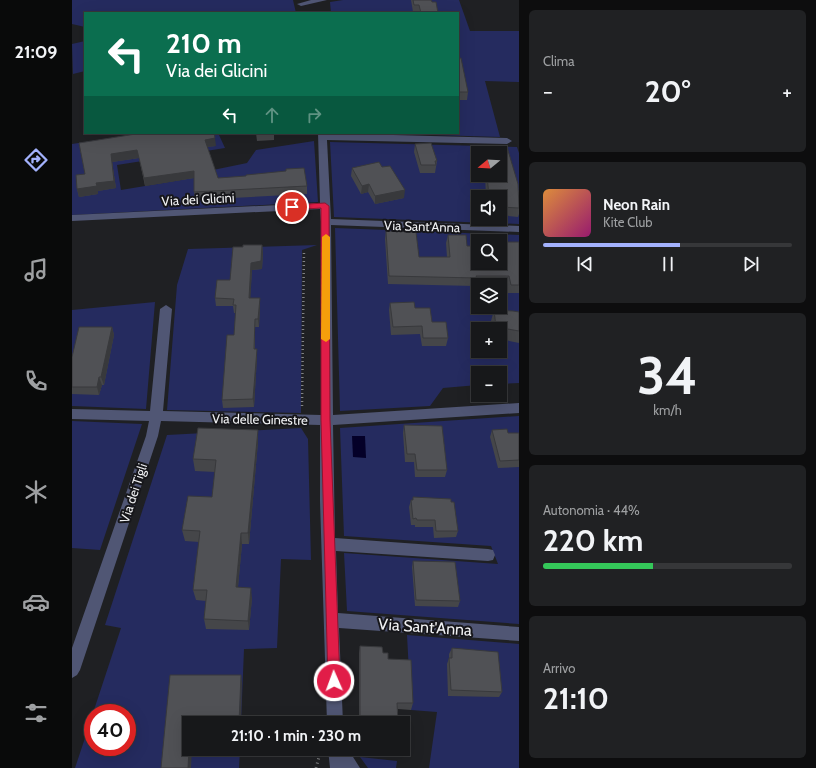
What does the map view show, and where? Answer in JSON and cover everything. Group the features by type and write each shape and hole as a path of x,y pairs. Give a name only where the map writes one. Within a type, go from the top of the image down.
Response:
{"street":[{"path":"303,12 300,2 323,0"},
{"path":"336,716 326,420 326,222 322,135 427,136 507,141"},
{"name":"Via dei Glicini","path":"72,218 325,206"},
{"name":"Via Sant'Anna","path":"326,222 519,229"},
{"name":"Via dei Tigli","path":"72,670 152,436 156,417 166,309"},
{"name":"Via delle Ginestre","path":"72,414 326,420 519,408"},
{"path":"329,544 488,555"},
{"name":"Via Sant'Anna","path":"332,620 519,634"},
{"path":"337,756 338,768"},
{"path":"343,756 352,768"}],"path":[{"path":"302,406 304,251"},
{"path":"316,768 318,756"}],"shaded area":[{"path":"72,0 293,0 296,12 84,12 84,27 72,24"},
{"path":"343,0 459,0 470,31 519,31 519,82 485,81 500,137 434,135 459,134 459,12 331,12 330,2"},
{"path":"84,41 84,71 73,74 72,44"},
{"path":"137,134 223,134 219,135 225,148 117,165 121,190 181,180 213,170 247,163 256,150 314,141 318,202 72,215 72,144"},
{"path":"330,142 480,146 471,146 471,182 507,182 507,147 517,147 519,153 519,224 507,224 507,190 471,190 471,222 334,217"},
{"path":"335,228 493,234 471,234 471,270 507,270 507,235 519,235 519,383 507,384 507,366 471,366 471,386 443,388 430,406 340,411"},
{"path":"317,245 302,250 301,413 167,410 177,285 188,249"},
{"path":"155,302 146,409 72,406 72,310"},
{"path":"519,416 519,624 347,611 344,553 498,564 491,546 344,536 340,428"},
{"path":"72,421 142,424 100,550 72,548"},
{"path":"301,428 308,439 311,560 281,559 277,648 244,649 241,716 182,716 182,756 240,756 239,768 75,768 84,741 84,756 136,756 136,704 96,704 121,628 105,625 167,435"},
{"path":"352,436 365,436 366,458 353,457"},
{"path":"407,635 519,644 519,768 429,768 437,712 411,710"},
{"path":"360,757 397,761 396,768 368,768"}],"building":[{"path":"413,0 431,0 432,2 436,2 438,12 421,12 419,5 414,5"},
{"path":"459,58 461,58 468,92 459,92"},
{"path":"136,134 214,134 215,138 205,140 218,178 246,176 286,171 286,169 304,168 307,186 194,192 194,171 144,178 137,150 111,154 114,181 96,183 97,186 77,189 76,175 85,174 79,143"},
{"path":"431,143 437,161 435,161 436,165 421,165 415,144"},
{"path":"507,147 518,184 519,208 507,207 507,190 488,190 488,182 507,182"},
{"path":"379,162 382,167 390,166 405,190 375,196 369,184 362,186 352,168"},
{"path":"386,231 416,232 419,257 450,257 448,235 466,235 467,246 471,246 471,270 507,270 507,242 519,242 519,285 511,285 509,276 476,276 477,278 389,276"},
{"path":"243,245 262,245 261,261 251,263 249,298 260,298 258,319 255,319 254,349 257,349 253,399 222,400 227,335 234,335 236,305 233,305 234,299 215,298 217,280 230,280 233,247 243,247"},
{"path":"414,302 415,308 430,308 432,322 446,322 448,338 423,338 422,326 393,327 390,303"},
{"path":"507,311 519,312 519,331 507,329 507,322 495,322 494,314 507,314"},
{"path":"79,327 112,327 101,377 99,377 97,387 72,387 72,357"},
{"path":"404,425 442,426 447,470 417,470 415,454 407,454"},
{"path":"198,428 258,430 248,533 241,533 236,587 251,588 248,621 204,619 207,590 193,590 200,531 182,530 188,496 212,497 216,460 193,459"},
{"path":"507,429 508,433 519,433 519,460 500,461 492,430"},
{"path":"413,497 451,499 451,502 454,502 458,531 436,531 435,520 413,519 411,500 413,500"},
{"path":"413,561 455,562 460,601 416,600"},
{"path":"360,646 382,647 383,653 388,653 388,659 411,660 413,703 397,703 398,716 360,716"},
{"path":"452,648 498,652 502,692 451,690 449,658 452,658"},
{"path":"170,675 241,675 239,716 182,716 182,756 189,756 188,768 161,768"}],"slow traffic":[{"path":"326,237 326,339"}],"route":[{"path":"292,207 325,206 327,501 334,681"}]}
